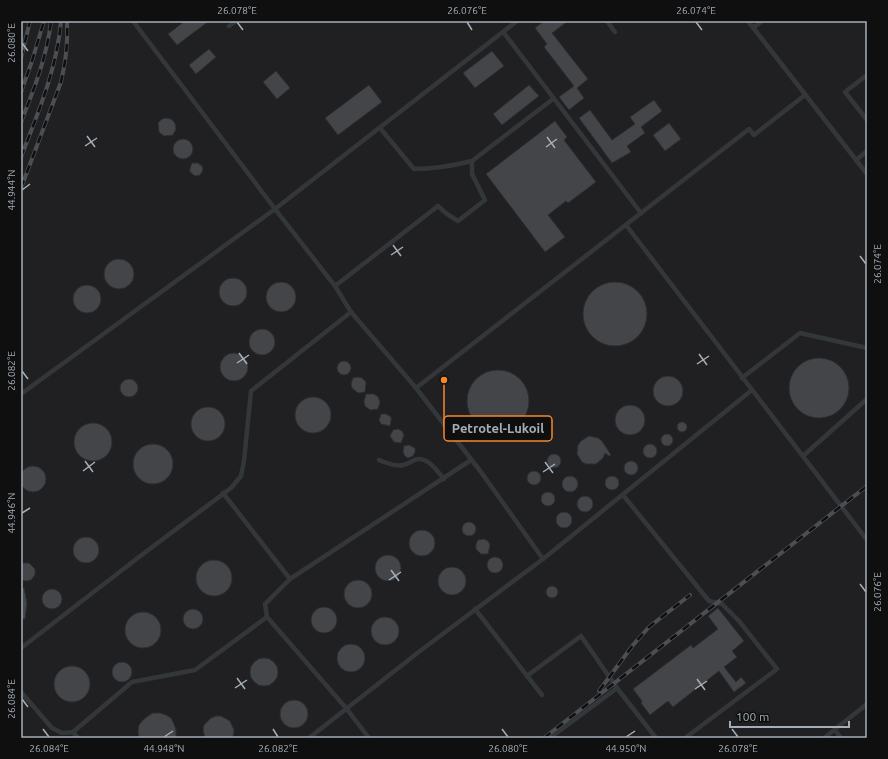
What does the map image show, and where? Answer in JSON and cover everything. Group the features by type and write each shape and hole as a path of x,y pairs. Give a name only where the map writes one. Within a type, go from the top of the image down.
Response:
{"lane":[{"path":"133,21 335,286 351,312 416,388 543,559"},
{"path":"229,26 236,21"},
{"path":"21,394 275,209 504,33 517,21"},
{"path":"606,21 615,32"},
{"path":"748,21 867,174"},
{"path":"753,28 762,21"},
{"path":"504,33 641,213"},
{"path":"867,75 845,92 867,120"},
{"path":"416,388 749,129 754,135 805,95"},
{"path":"380,128 414,169 432,169 472,161 553,99"},
{"path":"856,160 867,151"},
{"path":"335,286 438,206 447,214 458,220 485,200 472,174 472,161"},
{"path":"626,225 867,540"},
{"path":"21,648 231,488 241,476 244,461 251,391 351,312"},
{"path":"742,378 800,333 867,348"},
{"path":"308,738 475,609 543,559 752,390"},
{"path":"802,456 867,399"},
{"path":"379,460 402,466 416,459 421,459 432,466 444,479"},
{"path":"369,738 346,708 267,617 265,604 290,579 444,479 470,460"},
{"path":"223,493 290,579"},
{"path":"623,495 709,600 722,604 739,621 777,669 685,738"},
{"path":"475,609 542,695"},
{"path":"21,692 52,728 62,733 73,732 132,682 195,670 267,617"},
{"path":"527,676 581,636 617,688 656,738"},
{"path":"550,738 617,688"},
{"path":"824,738 867,704"},
{"path":"835,730 841,738"},
{"path":"73,732 78,738"}],"shaded area":[{"path":"21,21 867,21 867,738 21,738"}],"building":[{"path":"185,21 209,21 177,45 168,34"},
{"path":"544,21 568,21 552,33 588,79 577,88 584,98 569,110 559,97 574,86 544,47 547,44 535,28"},
{"path":"209,49 216,57 196,74 189,65"},
{"path":"492,51 504,66 475,88 463,73"},
{"path":"276,71 290,88 277,99 263,82"},
{"path":"369,85 382,102 338,135 325,118"},
{"path":"529,85 539,96 502,125 493,114"},
{"path":"654,100 662,111 641,127 645,133 627,146 631,152 612,163 579,118 590,110 612,140 635,124 630,117"},
{"path":"165,118 171,119 175,123 176,129 173,135 164,136 159,132 158,123"},
{"path":"555,121 567,137 564,140 596,182 568,203 566,201 548,215 565,237 545,252 486,174"},
{"path":"669,123 681,139 665,151 653,135"},
{"path":"183,139 190,142 193,149 190,156 183,159 176,156 173,149 176,142"},
{"path":"192,163 198,163 202,166 203,170 200,175 195,176 190,172"},
{"path":"119,259 125,260 133,268 133,280 125,288 119,289 113,288 105,280 104,274 105,268 113,260"},
{"path":"233,278 239,279 243,282 246,286 246,298 243,302 239,305 233,306 227,305 223,302 220,298 219,292 220,286 223,282 227,279"},
{"path":"281,282 287,283 295,291 295,303 287,311 281,312 275,311 267,303 266,297 267,291 275,283"},
{"path":"609,282 621,282 638,291 645,302 647,314 645,326 638,337 621,346 609,346 597,341 588,332 583,320 583,308 588,296 597,287"},
{"path":"87,285 97,289 101,299 97,309 87,313 77,309 73,299 77,289"},
{"path":"262,329 271,333 275,342 271,351 262,355 253,351 249,342 253,333"},
{"path":"234,353 244,357 248,367 244,377 234,381 224,377 220,367 224,357"},
{"path":"813,358 825,358 841,366 847,376 849,388 847,400 841,410 825,418 813,418 797,410 789,394 789,382 797,366"},
{"path":"341,361 347,361 351,365 351,371 347,375 341,375 337,371 337,365"},
{"path":"498,370 515,375 520,379 524,384 529,401 524,418 520,423 515,427 498,432 481,427 476,423 472,418 467,401 472,384 476,379 481,375"},
{"path":"668,376 679,380 683,391 679,402 668,406 657,402 653,391 657,380"},
{"path":"353,378 362,378 366,382 365,392 358,393 352,388 351,384"},
{"path":"129,379 135,382 138,388 135,394 129,397 123,394 120,388 123,382"},
{"path":"366,394 374,394 378,397 380,402 378,409 370,410 365,406 364,401"},
{"path":"316,397 326,402 330,408 330,422 326,428 320,432 310,433 300,428 296,422 295,412 300,402 306,398"},
{"path":"630,405 636,406 644,414 644,426 636,434 630,435 624,434 616,426 615,420 616,414 624,406"},
{"path":"205,407 211,407 215,408 222,414 225,424 224,431 218,438 211,441 205,441 201,440 194,434 191,427 191,421 192,417 198,410"},
{"path":"381,414 386,414 391,417 390,426 381,424 379,420"},
{"path":"680,422 684,422 686,423 686,431 680,432 677,429 677,425"},
{"path":"89,423 97,423 107,428 111,435 111,449 107,456 97,461 89,461 79,456 77,453 74,446 74,438 79,428 82,426"},
{"path":"398,429 402,431 404,435 401,443 394,442 390,436 393,430"},
{"path":"667,434 671,436 673,440 671,444 667,446 663,444 661,440 663,436"},
{"path":"589,436 598,438 602,441 611,455 609,456 605,453 603,458 596,464 586,464 582,462 577,454 578,445"},
{"path":"153,444 167,450 173,464 167,478 153,484 139,478 133,464 139,450"},
{"path":"650,444 655,446 657,451 655,456 650,458 645,456 643,451 645,446"},
{"path":"409,445 415,448 415,452 413,456 408,458 403,452 404,446"},
{"path":"551,454 557,454 561,458 561,464 557,468 551,468 547,464 547,458"},
{"path":"631,461 636,463 638,468 636,473 631,475 626,473 624,468 626,463"},
{"path":"33,466 42,470 46,479 42,488 33,492 24,488 20,479 24,470"},
{"path":"531,471 537,471 541,475 541,481 537,485 531,485 527,481 527,475"},
{"path":"570,476 577,481 578,484 573,491 570,492 563,487 562,484 567,477"},
{"path":"612,476 617,478 619,483 617,488 612,490 607,488 605,483 607,478"},
{"path":"545,492 551,492 555,496 555,502 551,506 545,506 541,502 541,496"},
{"path":"585,496 591,498 593,504 591,510 585,512 579,510 577,504 579,498"},
{"path":"564,512 571,517 572,520 567,527 564,528 557,523 556,520 561,513"},
{"path":"469,522 474,524 476,529 474,534 469,536 464,534 462,529 464,524"},
{"path":"422,530 431,534 435,543 431,552 422,556 413,552 409,543 413,534"},
{"path":"86,537 95,541 99,550 95,559 86,563 77,559 73,550 77,541"},
{"path":"484,539 488,541 490,545 488,554 481,554 476,549 478,540"},
{"path":"388,555 397,559 401,568 397,577 388,581 379,577 375,568 379,559"},
{"path":"495,557 502,562 503,565 498,572 495,573 488,568 487,565 492,558"},
{"path":"214,560 224,563 229,568 232,578 229,588 224,593 214,596 204,593 199,588 196,578 199,568 204,563"},
{"path":"23,563 29,563 35,569 35,575 31,580 21,580 21,565"},
{"path":"452,567 458,568 462,571 465,575 465,587 462,591 458,594 452,595 446,594 442,591 439,587 438,581 439,575 442,571 446,568"},
{"path":"358,580 368,584 372,594 368,604 358,608 348,604 344,594 348,584"},
{"path":"554,586 557,587 557,597 550,598 547,597 546,590 547,587"},
{"path":"21,588 24,588 27,603 25,619 21,619"},
{"path":"52,589 59,592 62,599 59,606 52,609 45,606 42,599 45,592"},
{"path":"324,607 333,611 337,620 333,629 324,633 315,629 311,620 315,611"},
{"path":"718,608 744,641 732,651 737,657 724,667 736,682 741,677 746,683 734,692 719,671 673,707 668,701 650,715 633,689 691,645 693,648 718,629 708,616"},
{"path":"193,609 200,612 203,619 200,626 193,629 186,626 183,619 186,612"},
{"path":"143,612 156,617 161,630 156,643 143,648 130,643 125,630 130,617"},
{"path":"385,617 395,621 399,631 395,641 385,645 375,641 371,631 375,621"},
{"path":"351,644 361,648 365,658 361,668 351,672 341,668 337,658 341,648"},
{"path":"264,658 274,662 278,672 274,682 264,686 254,682 250,672 254,662"},
{"path":"122,662 129,665 132,672 129,679 122,682 115,679 112,672 115,665"},
{"path":"76,666 85,671 89,677 89,691 85,697 76,702 68,702 59,697 55,691 54,680 59,671 65,667"},
{"path":"294,700 304,704 308,714 304,724 294,728 284,724 280,714 284,704"},
{"path":"153,713 160,713 171,718 176,730 176,738 139,738 139,725"},
{"path":"221,716 230,721 234,730 233,738 205,738 203,730 204,725 211,718"}],"railway":[{"path":"21,58 30,21"},
{"path":"21,92 44,21"},
{"path":"21,122 43,60 51,21"},
{"path":"21,157 51,74 59,39 61,21"},
{"path":"21,188 61,82 66,52 67,21"},
{"path":"544,738 867,486"},
{"path":"599,691 633,645 649,627 690,595"}],"place":[{"name":"Petrotel-Lukoil","path":"444,380"}]}
